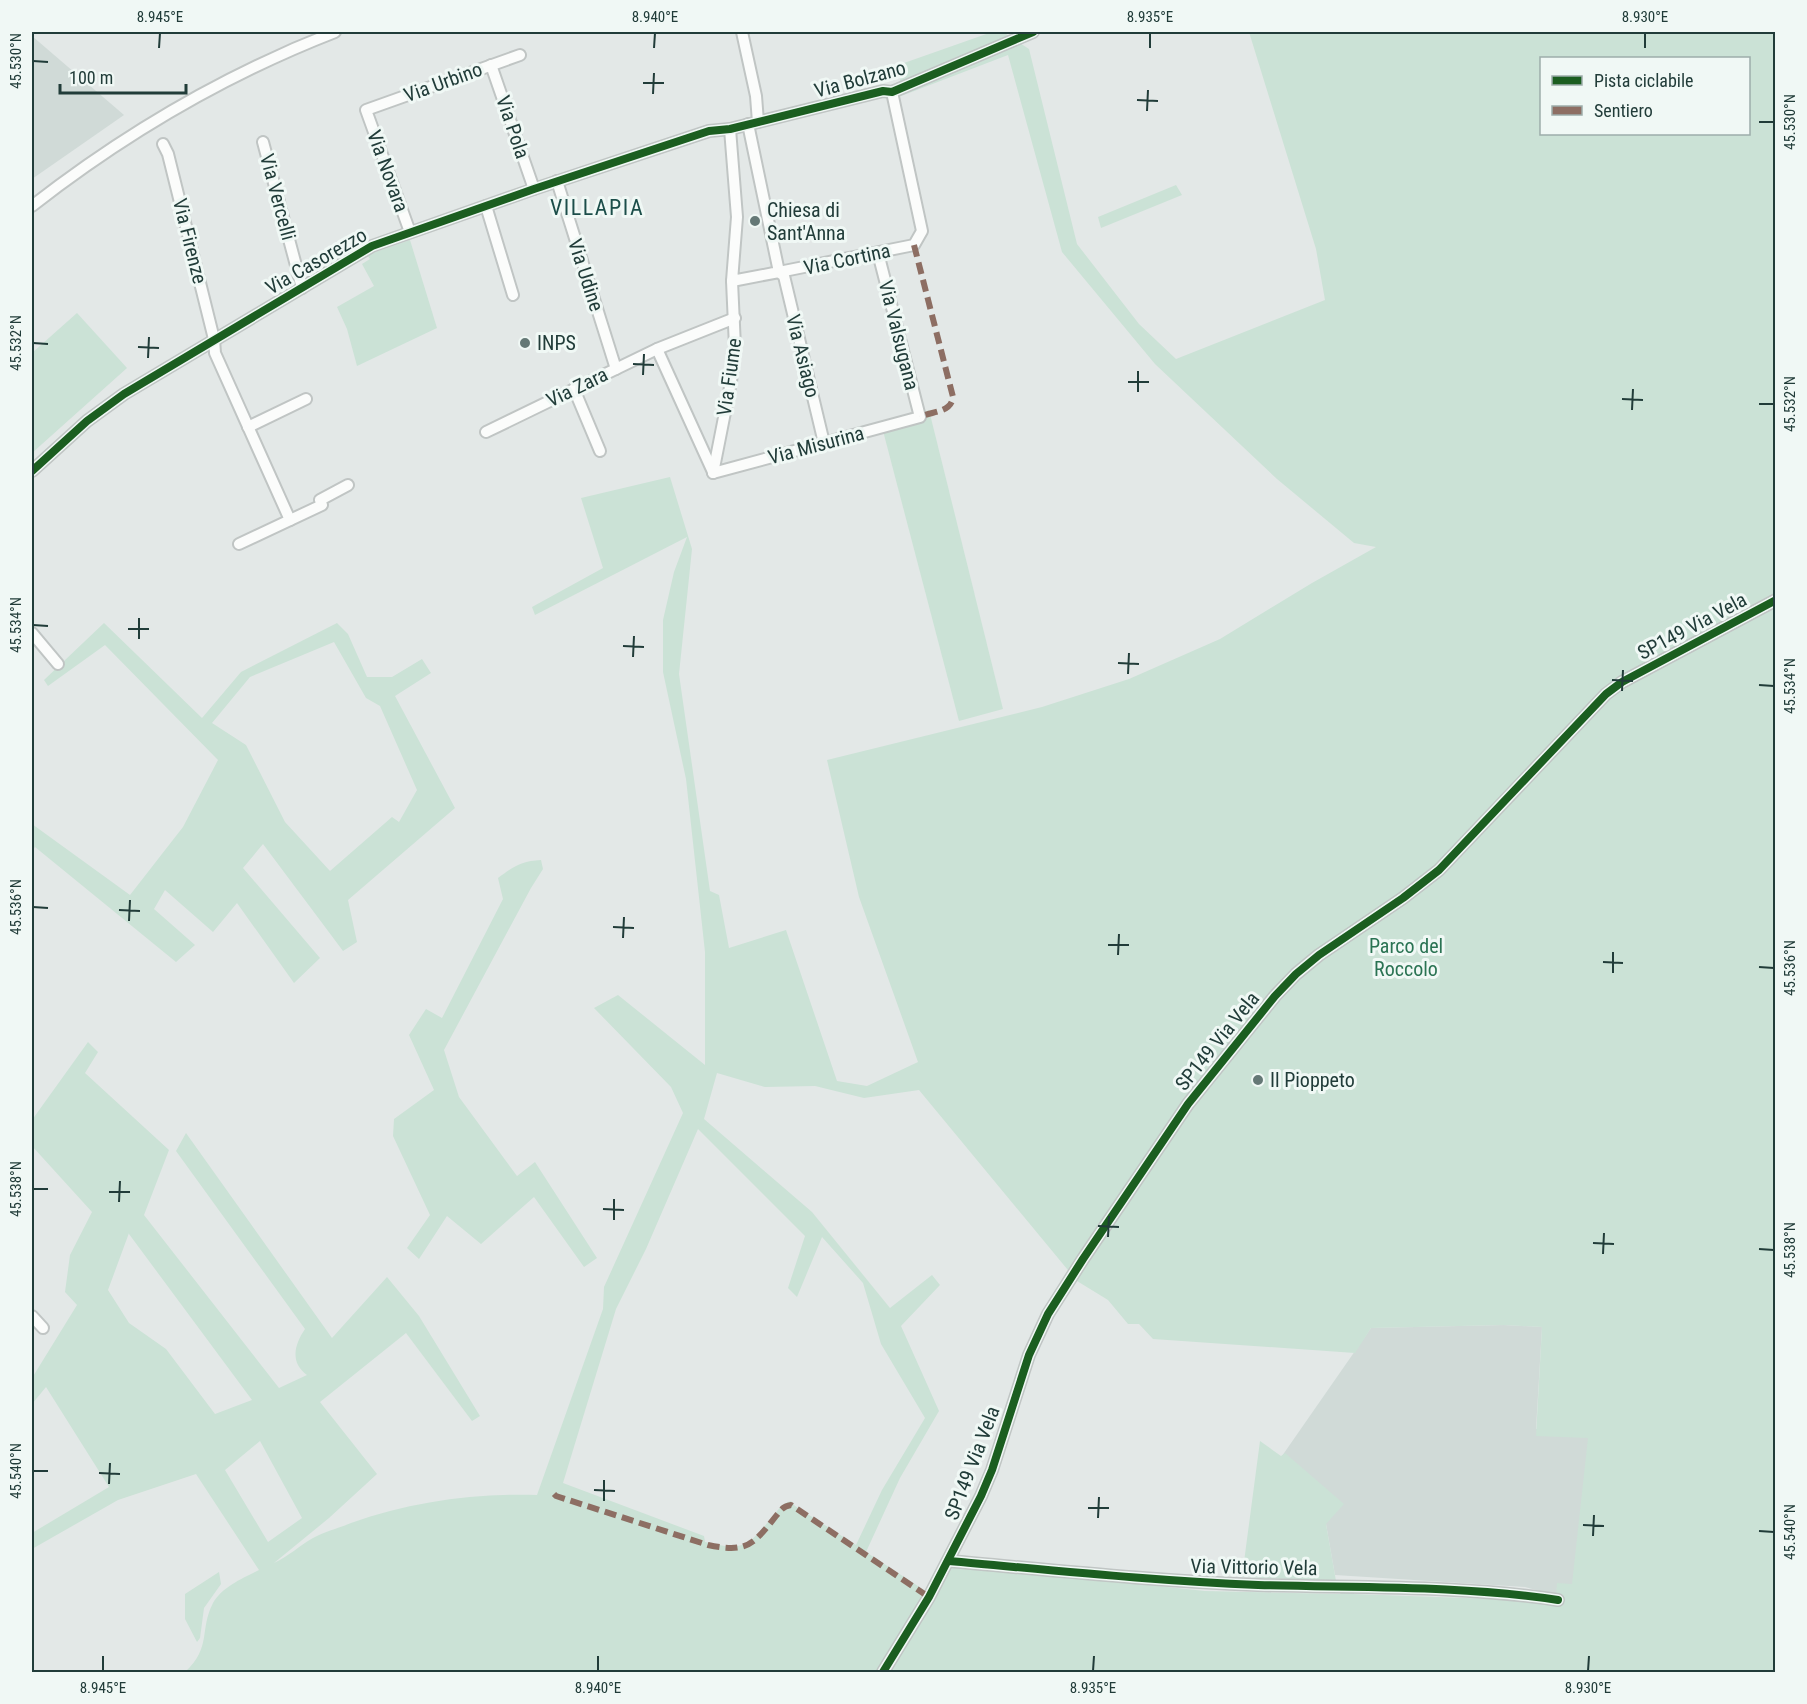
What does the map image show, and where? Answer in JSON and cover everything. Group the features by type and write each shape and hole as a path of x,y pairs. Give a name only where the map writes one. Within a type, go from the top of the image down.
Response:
{"street":[{"path":"32,206 105,153 185,104 276,57 335,32"},
{"name":"Via Asiago","path":"742,32 756,96 753,123 779,272 784,276 824,442"},
{"name":"Via Bolzano","path":"753,123 883,91 892,92 1033,32"},
{"name":"Via Urbino","path":"366,110 520,55"},
{"name":"Via Pola","path":"491,65 534,189"},
{"name":"Via Cortina","path":"732,281 914,245 922,231 892,92"},
{"name":"Via Novara","path":"366,110 410,232"},
{"name":"Via Casorezzo","path":"32,471 87,421 124,394 372,246 556,181 709,131 753,123"},
{"name":"Via Fiume","path":"713,473 731,382 735,347 732,281 737,217 730,129"},
{"name":"Via Vercelli","path":"263,142 302,288"},
{"name":"Via Firenze","path":"163,144 168,154 214,339 215,353 290,520"},
{"name":"Via Udine","path":"556,181 616,369"},
{"path":"486,206 513,295"},
{"name":"Via Valsugana","path":"878,253 920,417"},
{"name":"Via Zara","path":"486,432 657,349 735,318"},
{"path":"657,349 713,473"},
{"path":"574,389 600,452"},
{"path":"248,427 306,399"},
{"name":"Via Misurina","path":"713,473 920,417"},
{"path":"239,544 322,505 320,500 348,484"},
{"name":"SP149 Via Vela","path":"883,1672 948,1560 981,1496 992,1470 1029,1355 1048,1314 1168,1131 1275,996 1319,955 1403,898 1439,870 1606,694 1622,682 1776,600"},
{"path":"32,633 58,664"},
{"path":"32,1316 43,1328"},
{"name":"Via Vittorio Vela","path":"948,1560 1176,1581 1260,1585 1345,1585 1498,1593 1558,1600"}],"shaded area":[{"path":"32,36 124,115 32,179"},
{"path":"1504,1325 1542,1327 1536,1429 1601,1432 1593,1521 1569,1599 1525,1587 1335,1575 1326,1524 1282,1456 1371,1328"}],"green space":[{"name":"Parco del Roccolo","path":"992,32 1003,32 1029,49 1077,244 1139,324 1176,359 1325,300 1316,249 1249,32 1775,32 1775,1672 185,1672 199,1654 209,1613 217,1597 233,1584 259,1570 196,1474 118,1500 32,1549 32,1533 109,1487 46,1387 32,1404 32,1378 77,1305 65,1292 70,1255 92,1212 32,1146 32,1120 88,1042 98,1052 85,1073 169,1150 144,1215 279,1388 307,1375 298,1365 295,1354 298,1341 305,1329 176,1151 186,1133 332,1338 387,1277 419,1316 480,1416 472,1421 406,1333 320,1402 377,1474 329,1518 274,1563 322,1534 397,1509 466,1497 537,1495 603,1309 604,1287 683,1113 671,1087 594,1008 618,995 705,1065 705,952 686,779 663,672 663,620 674,572 687,537 535,615 532,607 603,568 581,498 670,477 692,549 679,674 710,891 719,895 729,948 786,930 837,1081 867,1086 918,1062 859,897 827,760 1042,707 1129,679 1220,639 1376,547 1354,543 1277,479 1155,364 1062,252 1008,55 896,98 904,63","holes":["717,1073 765,1087 815,1086 864,1098 919,1090 1077,1281 1108,1300 1128,1324 1139,1324 1153,1339 1355,1353 1371,1328 1504,1325 1542,1327 1536,1436 1588,1438 1572,1584 1557,1583 1556,1596 1522,1600 1354,1594 1354,1592 1341,1592 1340,1594 1205,1591 942,1563 927,1592 866,1552 900,1478 939,1411 901,1326 940,1285 932,1275 890,1308 812,1212 704,1119","698,1129 805,1236 788,1288 797,1297 822,1237 863,1283 881,1344 925,1418 882,1490 856,1545 795,1506 791,1501 785,1503 751,1540 738,1546 729,1546 705,1542 704,1536 563,1483 616,1309 646,1249","129,1234 252,1400 215,1414 166,1349 129,1323 108,1290","260,1441 302,1518 268,1542 225,1470"]},
{"path":"1176,185 1182,195 1101,228 1098,217"},
{"path":"410,240 437,328 357,366 347,329 337,307 374,286 362,264 370,259 367,255"},
{"path":"77,313 127,368 32,453 32,353"},
{"path":"929,410 1003,709 959,721 882,427"},
{"path":"104,623 202,718 241,672 337,623 348,634 367,677 392,677 422,659 431,673 395,696 455,808 348,900 357,942 343,951 263,844 243,868 320,958 294,983 237,903 213,932 165,890 154,909 195,945 176,962 35,847 32,851 32,824 130,895 183,827 218,760 105,645 48,686 44,680","holes":["334,642 366,698 380,706 417,790 399,822 392,817 330,871 285,822 246,745 212,723 250,677"]},
{"path":"541,860 543,869 444,1050 459,1097 517,1176 535,1162 597,1258 584,1267 534,1197 481,1244 447,1216 419,1259 407,1248 430,1215 393,1136 394,1119 434,1090 409,1035 426,1009 442,1018 503,899 498,878 518,865"},
{"path":"1260,1441 1281,1456 1285,1453 1344,1504 1326,1524 1336,1581 1242,1577"},
{"path":"219,1572 221,1584 204,1608 200,1638 197,1642 185,1619 185,1594"}],"marked path":[{"path":"914,245 953,397 952,402 945,409 920,417"},
{"path":"554,1494 708,1545 732,1548 741,1547 755,1540 782,1509 791,1505 929,1597"}],"cycle path":[{"path":"32,471 87,421 124,394 372,246 709,131 730,129 883,91 892,92 1033,32"},
{"path":"883,1672 929,1597 981,1496 992,1470 1029,1355 1048,1314 1188,1104 1275,996 1319,955 1403,898 1439,870 1606,694 1622,682 1776,600"},
{"path":"949,1561 1180,1581 1446,1589 1558,1600"}],"place":[{"name":"Chiesa di Sant'Anna","path":"755,221"},
{"name":"INPS","path":"525,343"},
{"name":"Il Pioppeto","path":"1258,1080"}],"district":[{"name":"VILLAPIA","path":"597,207"}]}
